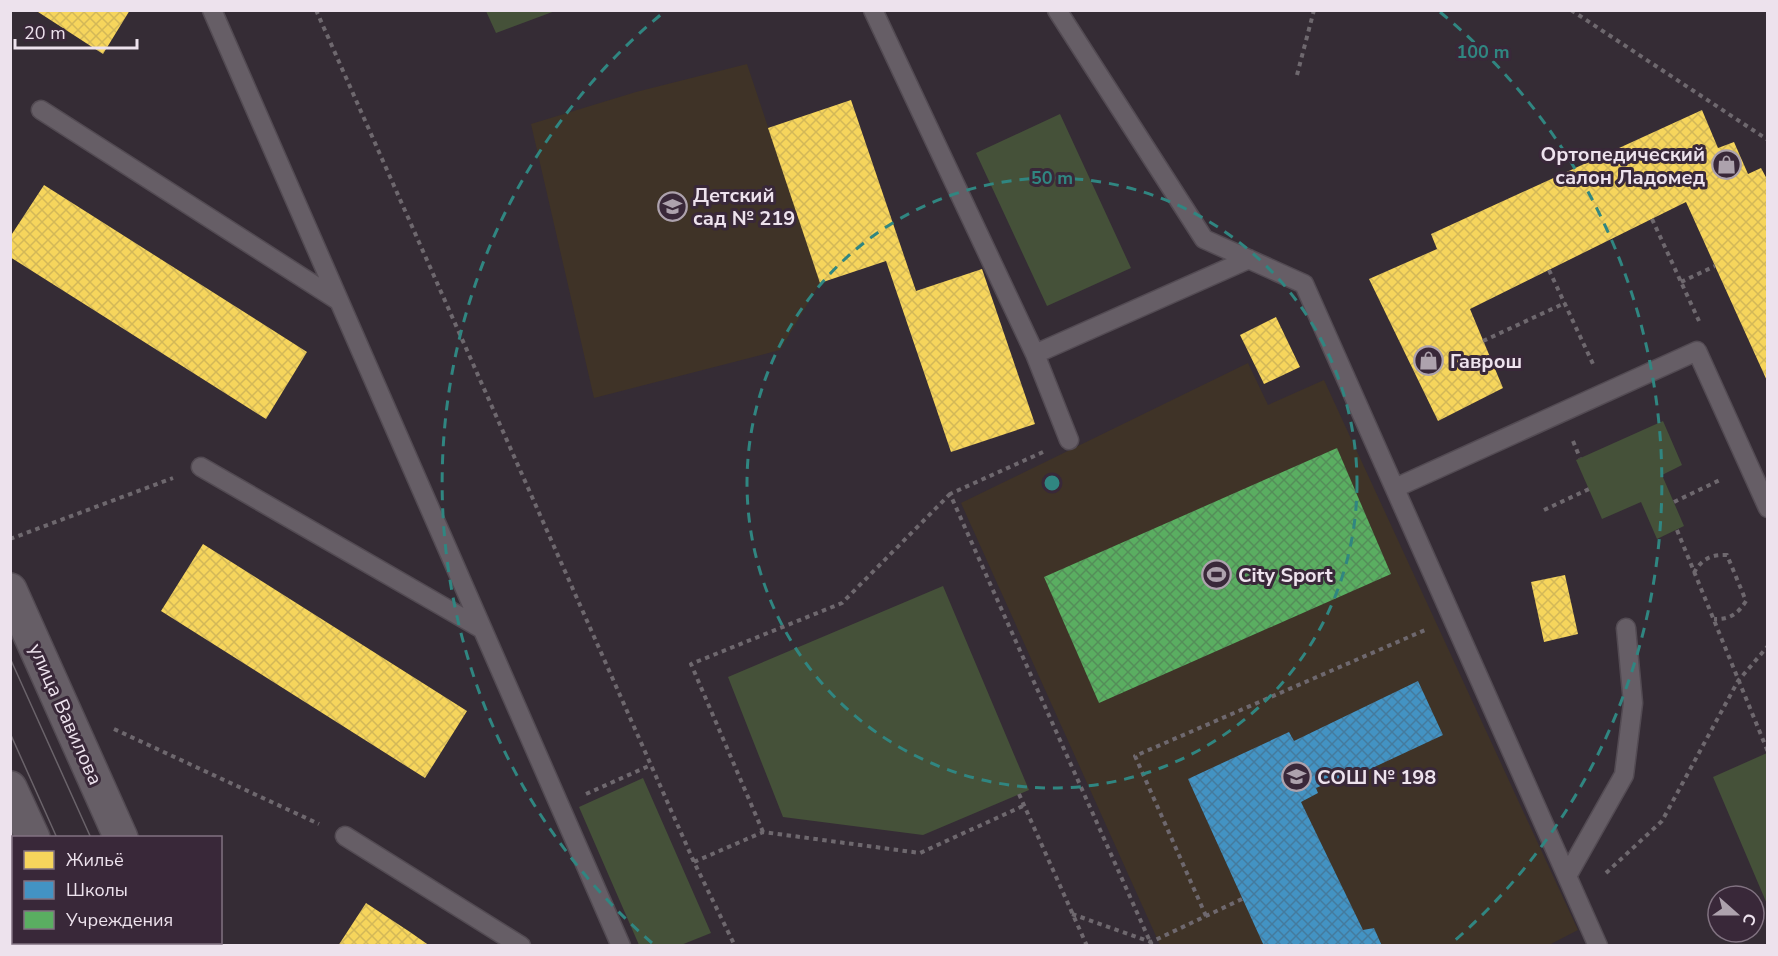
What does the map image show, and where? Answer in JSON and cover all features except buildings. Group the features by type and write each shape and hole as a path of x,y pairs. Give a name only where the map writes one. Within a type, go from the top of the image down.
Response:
{"main road":[{"name":"улица Вавилова","path":"10,590 122,836"},
{"path":"10,788 33,836"}],"lane":[{"path":"212,10 621,945"},
{"path":"873,10 1035,354 1068,440"},
{"path":"1057,10 1204,239 1304,284 1598,945"},
{"path":"41,110 339,301"},
{"path":"1035,354 1249,259"},
{"path":"1395,488 1697,351 1767,508"},
{"path":"201,467 482,629"},
{"path":"1567,876 1624,775 1634,702 1626,628"},
{"path":"345,836 521,945"}],"path":[{"path":"316,10 694,862 735,945"},
{"path":"1298,75 1314,10"},
{"path":"1571,10 1767,140"},
{"path":"1652,219 1700,325"},
{"path":"1681,282 1714,266"},
{"path":"1549,270 1597,373"},
{"path":"1484,341 1565,303"},
{"path":"763,832 691,664 842,603 950,494 1068,440"},
{"path":"1674,502 1749,466"},
{"path":"10,539 201,467"},
{"path":"1545,510 1589,489"},
{"path":"950,494 1151,944"},
{"path":"1677,530 1767,752"},
{"path":"1694,573 1706,558 1727,555 1746,601 1740,610 1731,616 1713,619"},
{"path":"1206,916 1135,756 1453,618"},
{"path":"1578,900 1662,821 1738,681 1767,646"},
{"path":"112,729 345,836"},
{"path":"560,806 651,765"},
{"path":"1018,794 1087,945"},
{"path":"694,862 763,832 920,854 1023,806"},
{"path":"1072,914 1151,944 1242,899"}],"shaded area":[{"name":"Детский сад № 219","path":"747,64 820,283 780,350 594,398 531,124 636,92"},
{"name":"СОШ № 198","path":"1248,363 1268,405 1324,380 1578,930 1547,946 1160,945 961,503"},
{"path":"11,881 12,944 39,945 11,945"}],"green space":[{"path":"486,11 555,11 496,33"},
{"path":"1060,114 1131,268 1047,306 976,153"},
{"path":"1663,421 1682,465 1662,475 1684,526 1657,539 1641,502 1602,519 1576,460"},
{"path":"943,586 1029,790 923,835 783,817 728,677"},
{"path":"1767,753 1767,904 1766,884 1758,884 1713,777"},
{"path":"643,778 711,933 681,945 639,945 579,807"}],"tram line":[{"path":"10,658 90,836"},
{"path":"10,733 56,836"}],"place":[{"name":"Ортопедический салон Ладомед","path":"1726,165"},
{"name":"Детский сад № 219","path":"672,206"},
{"name":"Гаврош","path":"1429,361"},
{"name":"City Sport","path":"1217,575"},
{"name":"СОШ № 198","path":"1296,777"}]}
